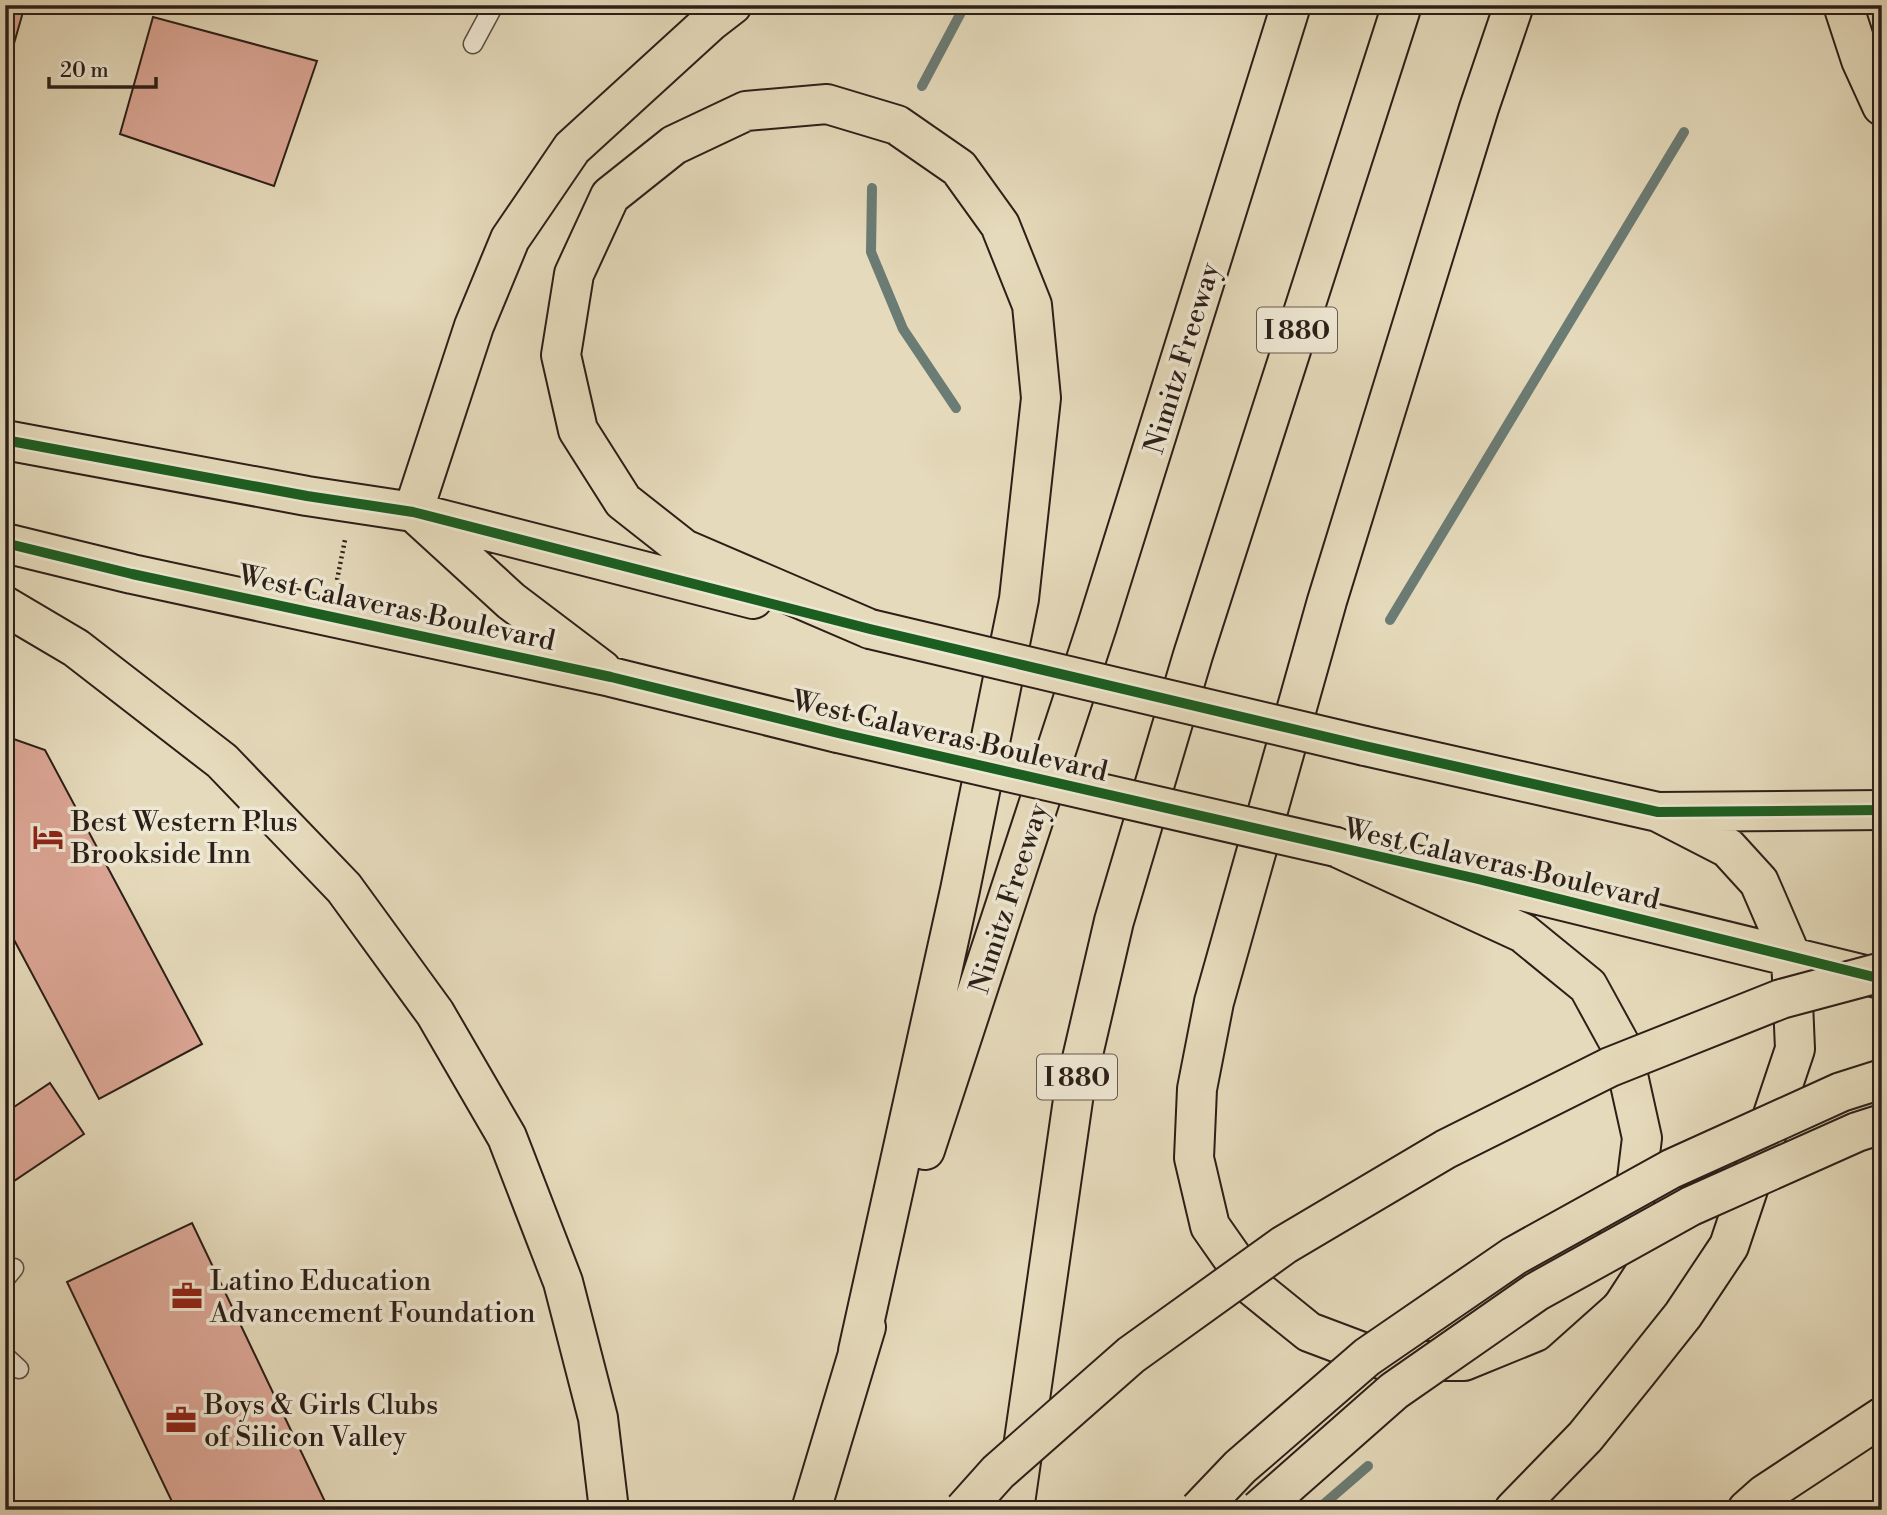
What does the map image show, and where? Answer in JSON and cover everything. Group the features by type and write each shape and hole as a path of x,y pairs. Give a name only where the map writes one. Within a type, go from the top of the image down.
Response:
{"highway":[{"path":"413,512 474,327 510,239 572,148 732,5"},
{"name":"Nimitz Freeway","path":"811,1510 858,1351 1097,626 1291,5"},
{"name":"I 880","path":"1014,1510 1074,1093 1114,921 1192,655 1402,5"},
{"path":"1336,847 1523,933 1588,986 1622,1048 1642,1138 1632,1219 1591,1282 1535,1332 1464,1362 1386,1361 1309,1332 1252,1286 1210,1226 1194,1158 1197,1089 1218,988 1327,601 1479,108 1514,5"},
{"path":"1843,5 1861,60 1882,106"},
{"path":"858,1351 960,890 1019,599 1041,398 1032,305 1000,225 959,169 897,125 827,104 746,111 674,145 610,196 574,274 561,355 570,393 579,430 623,501 675,542 684,549 870,629"},
{"path":"5,440 307,496 413,512 870,629 1658,812 1882,810"},
{"path":"413,512 511,601 611,677"},
{"name":"West Calaveras Boulevard","path":"5,543 132,574 611,677 838,733 1336,847 1882,979"},
{"path":"5,606 76,648 222,761 344,888 435,1013 507,1137 563,1282 598,1418 609,1510"},
{"path":"1514,1510 1585,1437 1683,1315 1729,1246 1795,1049 1791,956 1759,882 1728,848 1658,812"},
{"path":"964,1510 998,1472 1131,1355 1284,1245 1446,1149 1610,1067 1646,1052 1781,999 1882,972"},
{"path":"1199,1510 1240,1468 1367,1357 1514,1256 1671,1169 1841,1092 1882,1079"},
{"path":"1259,1510 1394,1391 1536,1292 1691,1206 1857,1132 1882,1124"},
{"path":"1746,1510 1765,1494 1882,1417"}],"lane":[{"path":"473,44 494,5"},
{"path":"5,1356 19,1369"}],"path":[{"path":"337,580 345,539"}],"building":[{"path":"5,5 25,5 5,75"},
{"path":"153,17 317,61 274,186 120,134"},
{"name":"Best Western Plus Brookside Inn","path":"5,736 45,750 202,1044 99,1099 5,923"},
{"path":"50,1083 84,1134 5,1187 5,1113"},
{"path":"192,1223 329,1510 176,1510 67,1282"}],"waterway":[{"path":"922,86 965,5"},
{"path":"1390,620 1684,132"},
{"path":"872,188 871,252 903,329 956,408"},
{"path":"1317,1510 1368,1466"}],"cycle path":[{"path":"5,440 307,496 413,512 870,629 1658,812 1882,810"},
{"path":"5,543 132,574 611,677 838,733 1478,879 1882,979"}],"place":[{"name":"Best Western Plus Brookside Inn","path":"48,837"},
{"name":"Latino Education Advancement Foundation","path":"187,1296"},
{"name":"Boys & Girls Clubs of Silicon Valley","path":"181,1420"}]}
